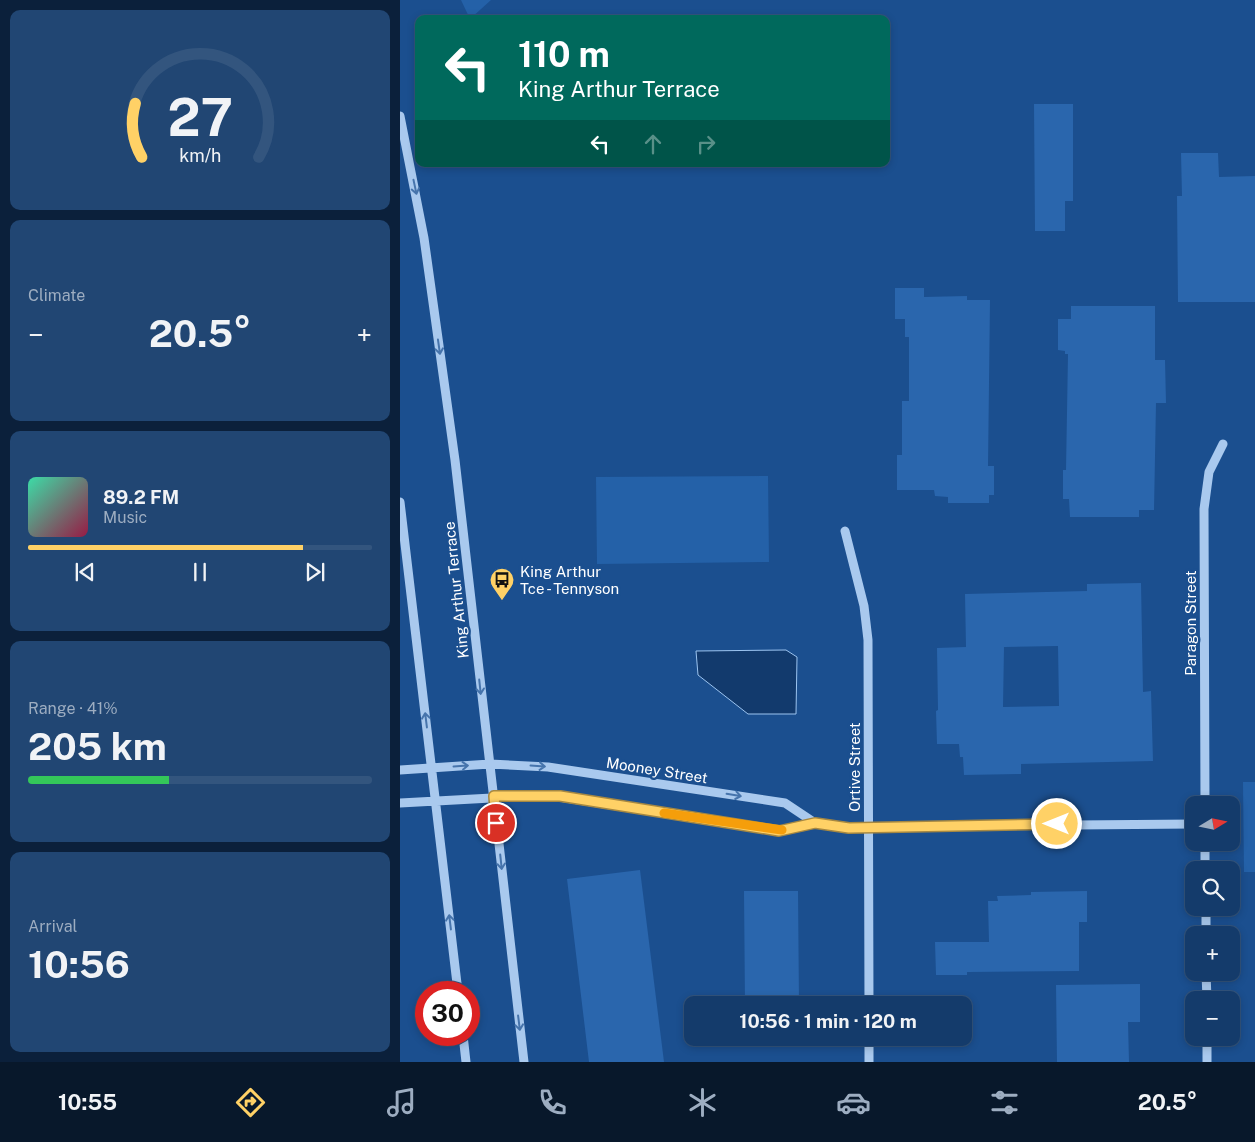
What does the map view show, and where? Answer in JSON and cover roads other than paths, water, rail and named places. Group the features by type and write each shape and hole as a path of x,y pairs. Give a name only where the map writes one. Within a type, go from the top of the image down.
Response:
{"street":[{"name":"King Arthur Terrace","path":"400,120 424,238 448,412 524,1062"},
{"name":"Paragon Street","path":"1205,796 1204,509 1210,472 1223,444"},
{"path":"400,502 457,981"},
{"name":"Ortive Street","path":"845,531 864,606 868,640 869,996"},
{"name":"Mooney Street","path":"400,770 490,764 560,768 785,803 815,823"},
{"name":"Mooney Street","path":"400,803 494,796 560,796 779,831 815,823 849,828 868,826 1185,824"},
{"path":"464,1046 466,1062"},
{"path":"869,1046 869,1062"},
{"path":"1207,1046 1207,1062"}],"place":[{"name":"King Arthur Tce - Tennyson","path":"502,601"}]}
